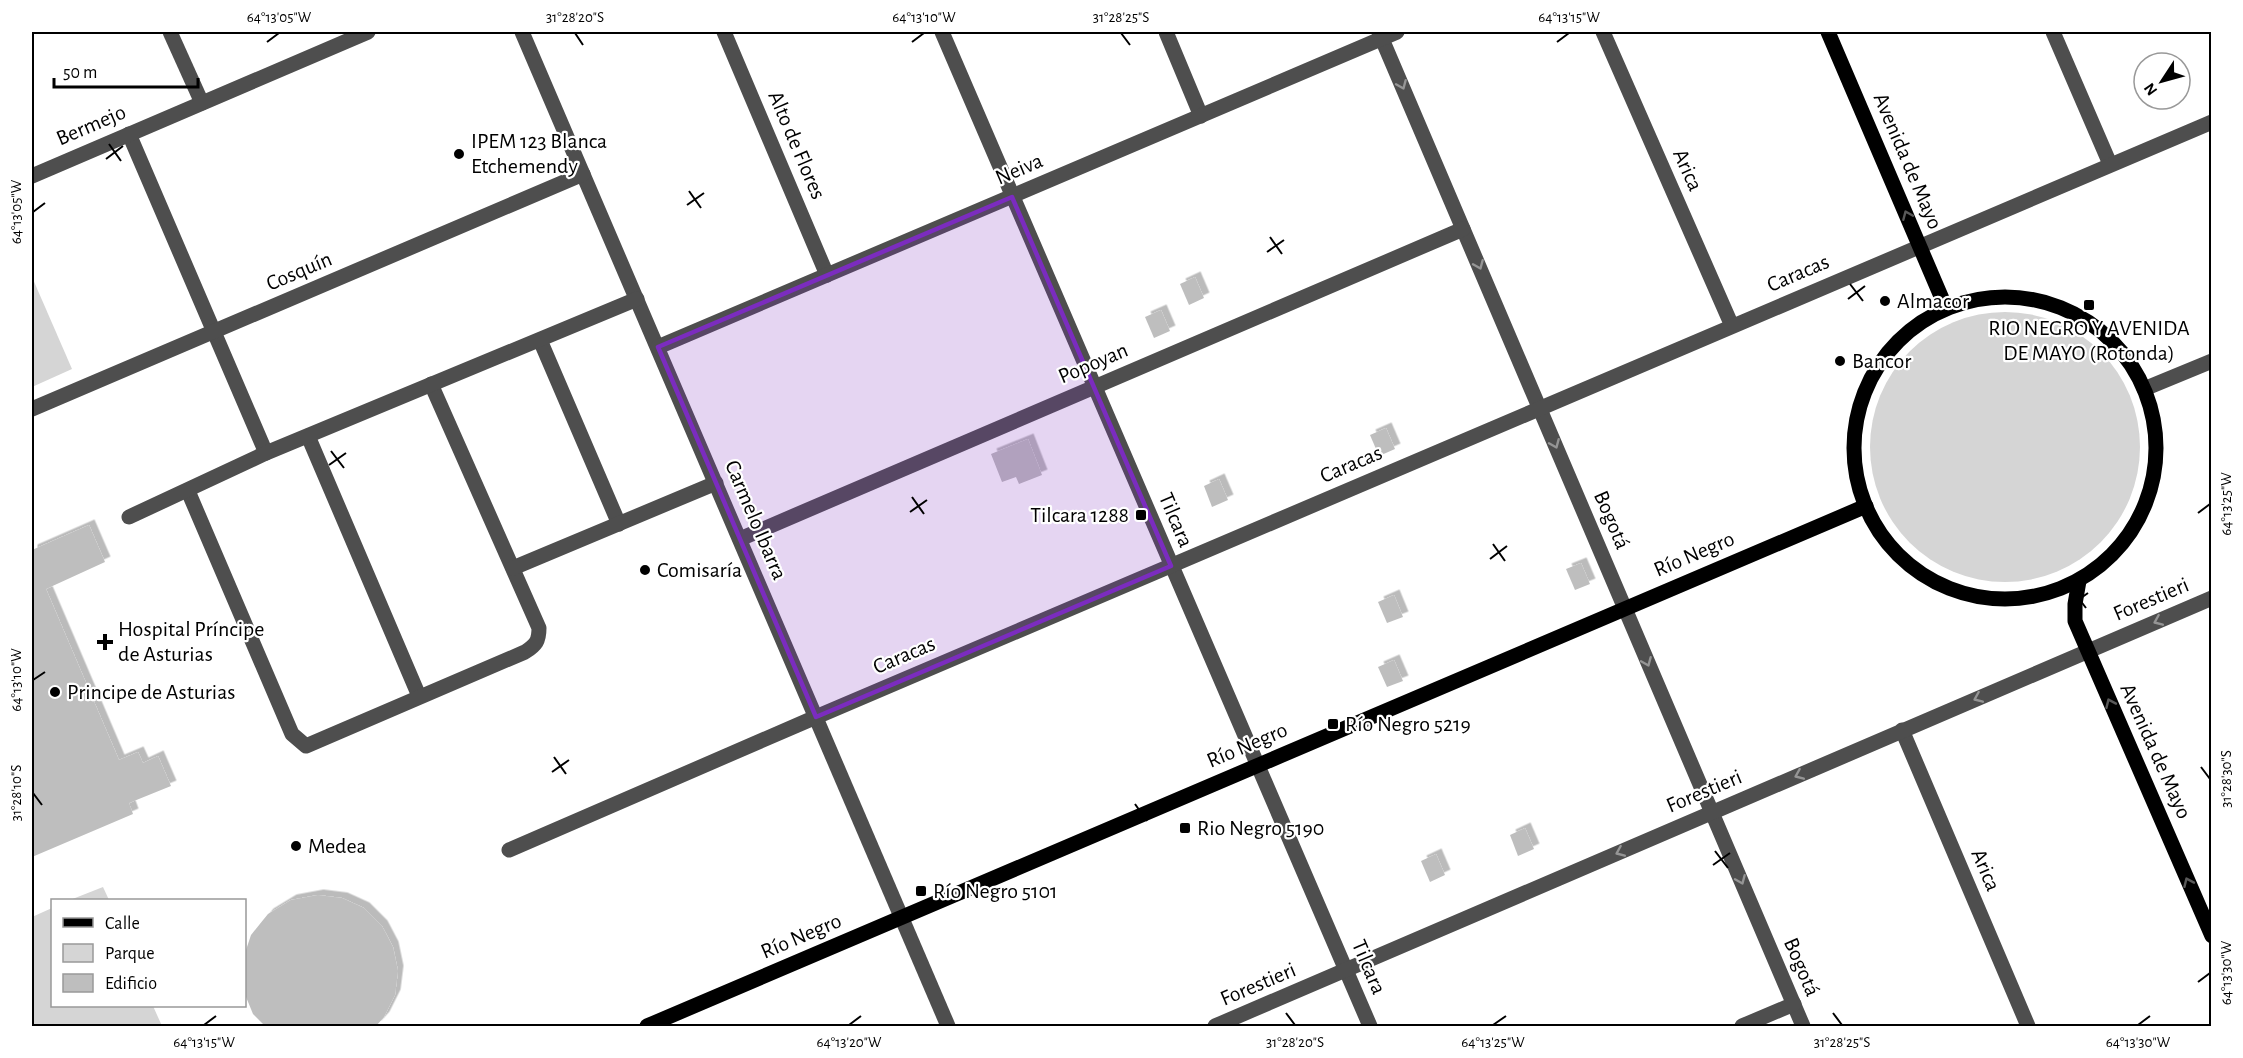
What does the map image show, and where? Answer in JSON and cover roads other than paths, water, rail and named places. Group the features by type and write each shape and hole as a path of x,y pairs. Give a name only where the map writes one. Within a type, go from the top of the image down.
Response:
{"main road":[{"name":"Avenida de Mayo","path":"1828,32 1946,308"},
{"path":"2011,296 2044,301 2075,314 2103,332 2126,357 2144,389 2155,425 2156,465 2146,505 2126,541 2097,569 2079,581 2050,593 2022,599 1982,598 1944,586 1910,566 1882,536 1866,506 1854,463 1855,424 1866,387 1886,354 1899,340 1913,327 1946,308 1978,298 2011,296"},
{"name":"Río Negro","path":"647,1026 1866,506"},
{"name":"Avenida de Mayo","path":"2079,581 2075,621 2211,936"}],"street":[{"path":"170,32 202,103"},
{"name":"Bermejo","path":"32,176 368,32"},
{"name":"Carmelo Ibarra","path":"522,32 948,1026"},
{"name":"Alto de Flores","path":"724,32 828,275"},
{"name":"Tilcara","path":"942,32 1370,1026"},
{"path":"1166,32 1201,116"},
{"name":"Neiva","path":"658,347 1201,116 1381,35 1397,32"},
{"name":"Arica","path":"1603,32 1732,326"},
{"path":"2053,32 2110,164"},
{"name":"Bogotá","path":"1381,35 1803,1026"},
{"name":"Caracas","path":"509,850 2211,122"},
{"path":"129,134 216,330 266,453"},
{"name":"Cosquín","path":"32,409 583,174"},
{"name":"Popoyan","path":"740,539 1463,229"},
{"path":"129,517 266,453 637,299"},
{"path":"540,340 619,524"},
{"path":"2144,389 2211,360"},
{"path":"188,491 292,734 306,746 525,652 539,639 539,628 431,384"},
{"path":"308,436 419,696"},
{"path":"513,568 716,483"},
{"name":"Forestieri","path":"1215,1026 2211,598"},
{"name":"Arica","path":"1902,730 2028,1026"},
{"path":"1742,1026 1794,1004"}],"place":[{"name":"IPEM 123 Blanca Etchemendy","path":"459,154"},
{"name":"Almacor","path":"1885,301"},
{"name":"RIO NEGRO Y AVENIDA DE MAYO (Rotonda)","path":"2089,305"},
{"name":"Bancor","path":"1840,361"},
{"name":"Tilcara 1288","path":"1141,515"},
{"name":"Comisaría","path":"645,570"},
{"name":"Hospital Príncipe de Asturias","path":"105,642"},
{"name":"Principe de Asturias","path":"55,692"},
{"name":"Río Negro 5219","path":"1333,724"},
{"name":"Rio Negro 5190","path":"1185,828"},
{"name":"Medea","path":"296,846"},
{"name":"Río Negro 5101","path":"921,891"}]}
